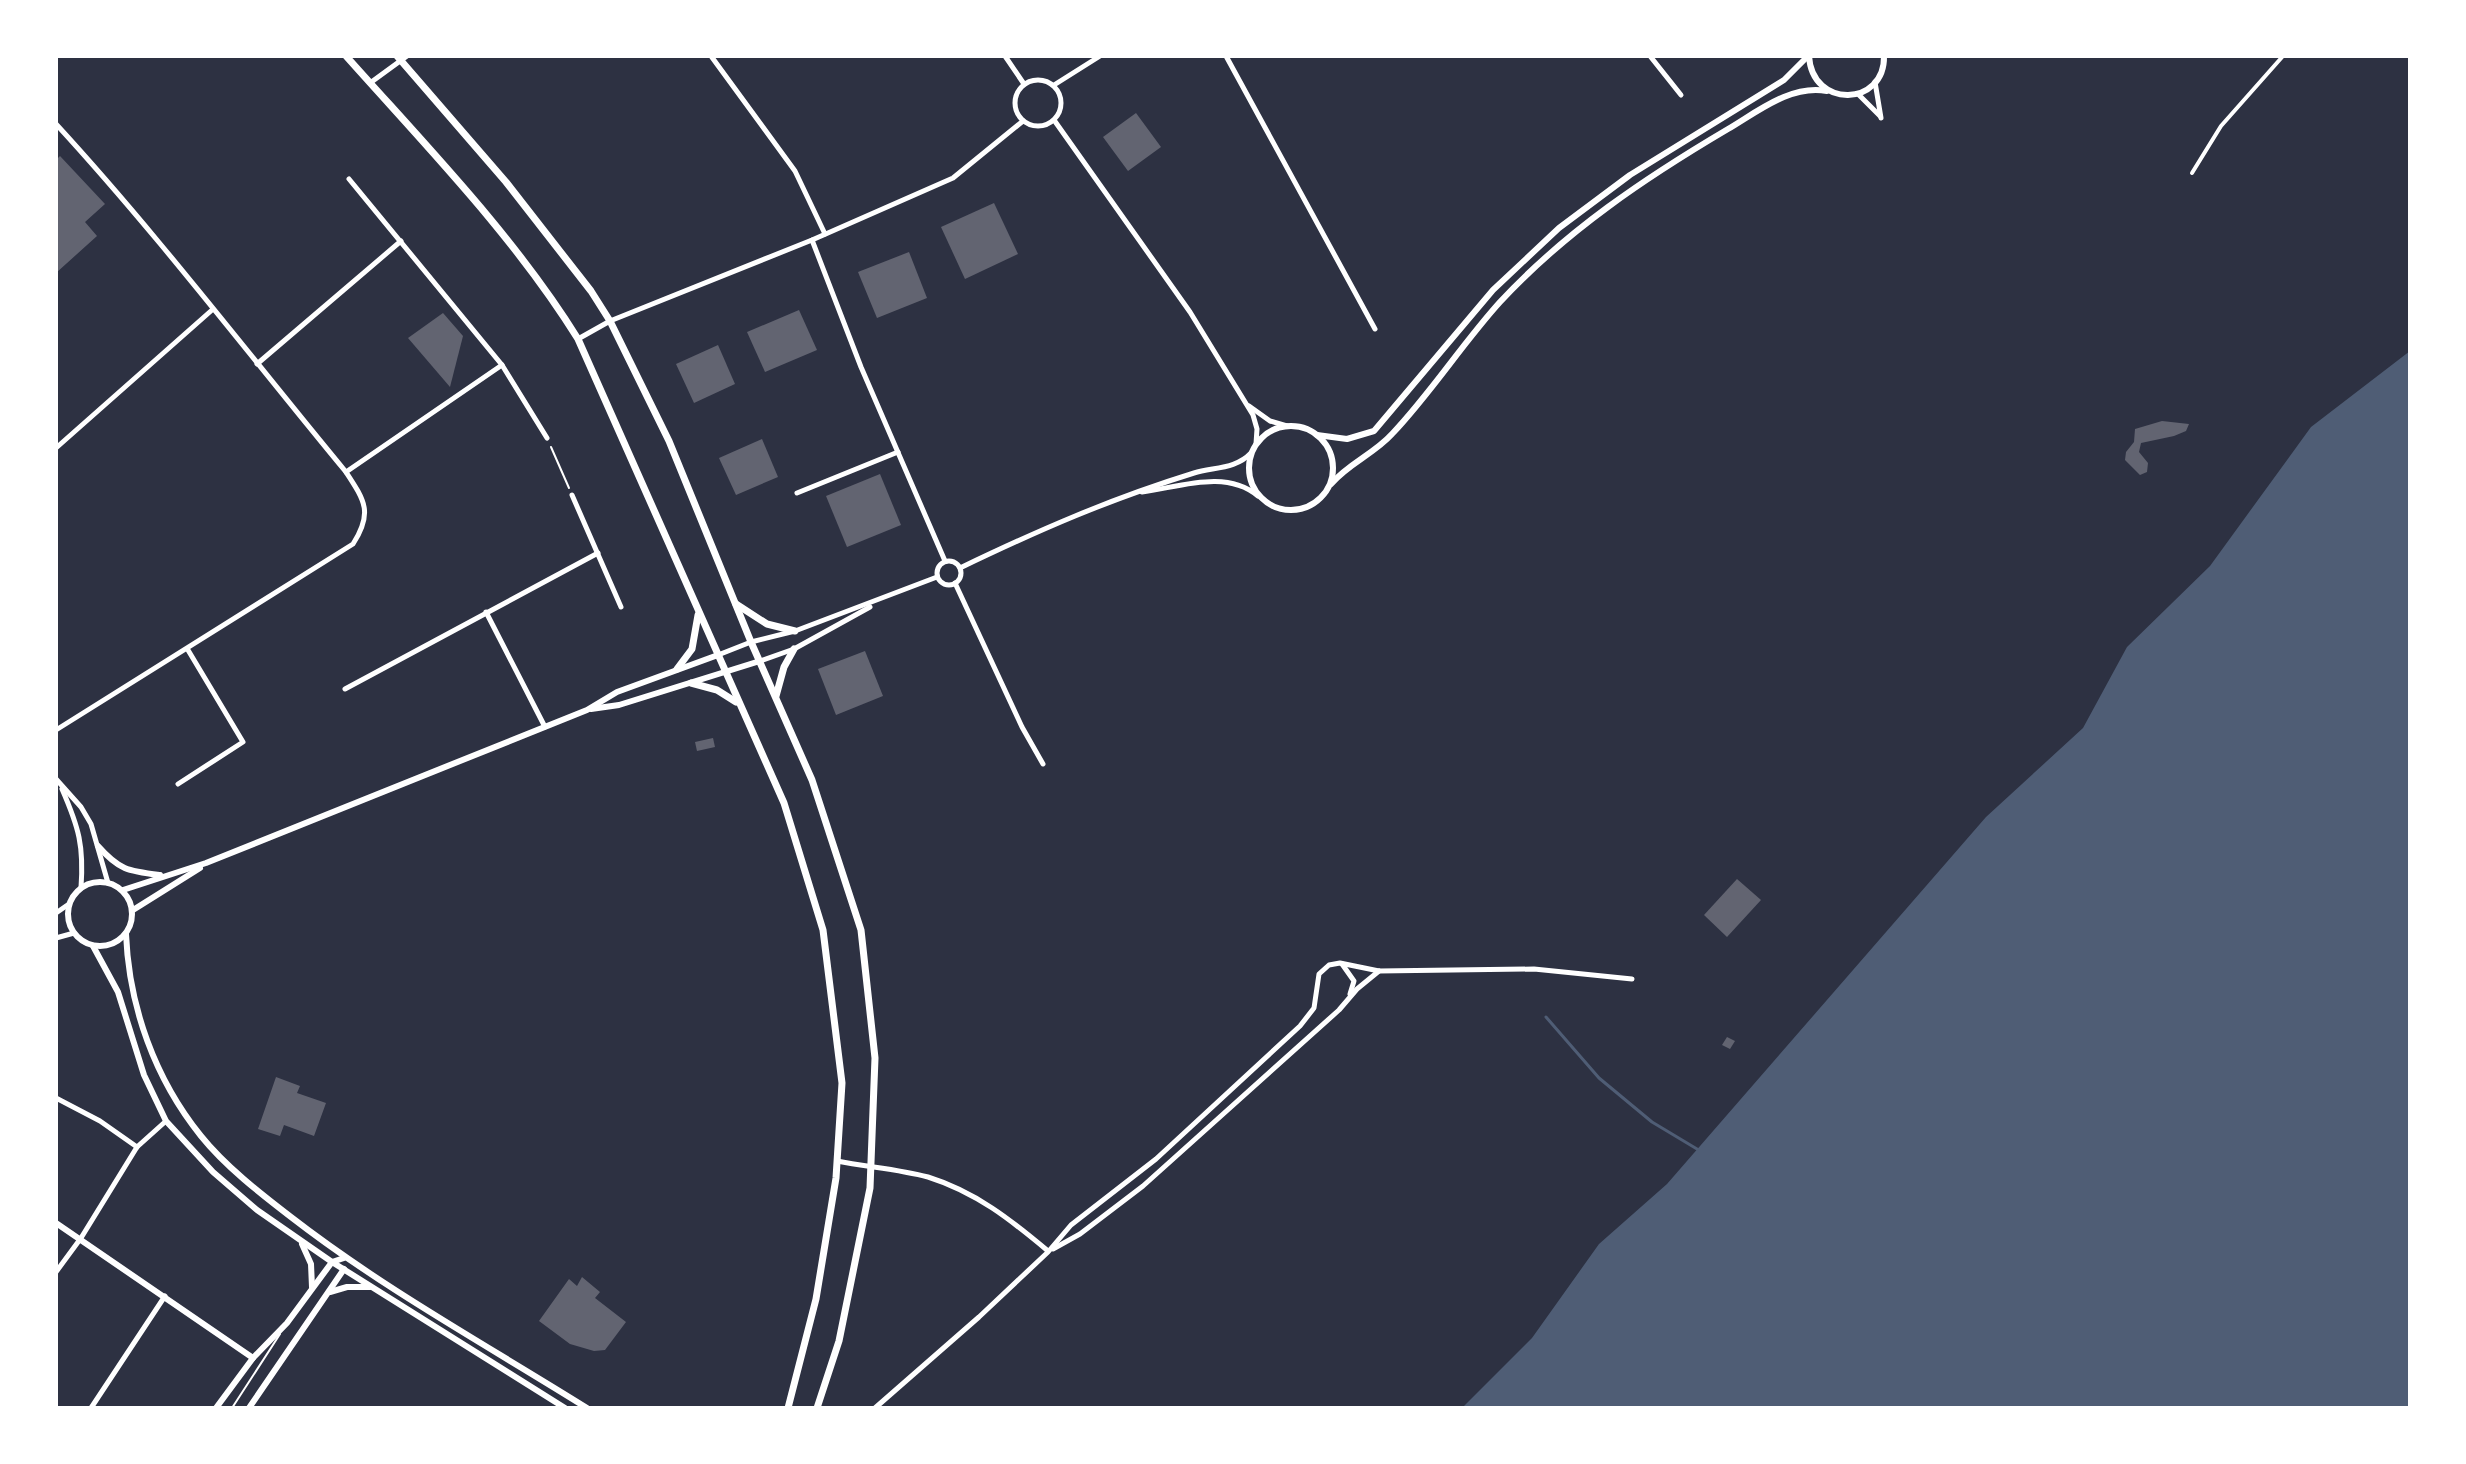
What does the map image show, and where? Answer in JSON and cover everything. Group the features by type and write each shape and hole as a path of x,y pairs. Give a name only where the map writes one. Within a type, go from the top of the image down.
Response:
{"main road":[{"path":"346,56 494,225 560,309 578,339 784,803 823,930 842,1083 832,1211 816,1299 788,1408"},
{"path":"401,57 506,182 591,291 610,321 669,441 734,602 812,780 861,930 875,1058 870,1188 839,1341 817,1408"},
{"path":"734,602 767,624 795,631"},
{"path":"677,669 692,649 698,613"},
{"path":"776,698 784,667 794,649"},
{"path":"691,683 717,690 740,705"}],"street":[{"path":"711,56 795,171 825,234"},
{"path":"1005,56 1024,84"},
{"path":"1054,85 1100,56"},
{"path":"1226,56 1375,329"},
{"path":"1650,56 1681,95"},
{"path":"1809,56 1811,71 1827,91"},
{"path":"1248,406 1270,421 1300,427 1317,435 1347,439 1374,431 1493,290 1550,236 1630,175 1784,80 1809,56"},
{"path":"1130,494 1226,480 1242,485 1281,510 1294,511 1318,501 1347,467 1390,437 1499,304 1539,263 1583,226 1671,163 1774,102 1808,90 1837,95 1858,94 1875,82 1881,73 1884,56"},
{"path":"2192,173 2221,126 2283,56"},
{"path":"370,83 401,57"},
{"path":"1039,79 1054,85 1062,101 1054,120 1038,126 1023,121 1015,105 1018,90 1024,84 1039,79"},
{"path":"1858,94 1881,118 1875,82"},
{"path":"1054,120 1190,312 1248,406 1257,429 1256,444"},
{"path":"578,339 610,321 812,240 953,178 1023,121"},
{"path":"56,124 141,218 212,310 346,472 363,497 366,517 353,544 56,730"},
{"path":"349,179 502,365 547,438"},
{"path":"812,240 861,367 945,561"},
{"path":"257,364 401,241"},
{"path":"56,448 212,310"},
{"path":"346,472 502,365"},
{"path":"960,568 1083,510 1202,471 1239,464 1256,444 1275,429 1287,426"},
{"path":"1317,435 1328,448 1332,460 1331,484"},
{"path":"797,493 898,452"},
{"path":"1251,453 1249,476 1258,496"},
{"path":"572,495 621,607"},
{"path":"345,689 598,553"},
{"path":"945,561 954,562 960,568 960,576 955,583 943,584 937,577 938,567 945,561"},
{"path":"123,890 206,863 587,710 617,692 751,642 795,631 937,577"},
{"path":"955,583 1022,727 1043,764"},
{"path":"587,710 619,705 794,649 886,598"},
{"path":"486,612 545,727"},
{"path":"178,784 243,742 188,650"},
{"path":"56,779 81,807 98,846 108,883"},
{"path":"56,913 69,904 81,888 83,855 80,834 61,785"},
{"path":"98,846 111,860 128,871 163,876"},
{"path":"133,910 206,863"},
{"path":"81,888 99,882 108,883 123,890 133,910 133,919 126,934 112,945 93,946"},
{"path":"69,904 68,914 74,933 93,946 118,992 144,1075 166,1121 213,1172 257,1210 300,1241 565,1408"},
{"path":"56,938 74,933"},
{"path":"126,934 127,962 145,1036 171,1093 202,1138 260,1193 344,1258 587,1408"},
{"path":"1342,963 1354,981 1349,998"},
{"path":"875,1408 928,1364 1048,1252 1071,1225 1156,1159 1300,1026 1314,1008 1319,974 1329,965 1342,963 1379,971 1534,969 1632,979"},
{"path":"1048,1252 1080,1234 1143,1186 1379,971"},
{"path":"56,1098 100,1121 137,1147"},
{"path":"56,1272 81,1238 137,1147 166,1121"},
{"path":"837,1161 928,1177 968,1193 1004,1213 1048,1252"},
{"path":"56,1223 253,1358"},
{"path":"300,1241 311,1264 312,1288"},
{"path":"216,1408 253,1358 287,1323 332,1262 344,1258"},
{"path":"249,1408 344,1270 344,1258"},
{"path":"327,1294 347,1287 370,1287"},
{"path":"91,1408 165,1296"}],"lane":[{"path":"232,1408 287,1323"}],"path":[{"path":"547,438 572,495"}],"water":[{"path":"2410,351 2410,1408 1462,1408 1532,1338 1599,1244 1667,1184 1986,817 2083,728 2127,647 2210,566 2311,427"}],"building":[{"path":"1136,113 1161,147 1128,171 1103,137"},
{"path":"60,156 105,204 85,222 97,236 56,273 56,160"},
{"path":"994,203 1018,254 965,279 941,227"},
{"path":"909,252 927,298 877,318 858,272"},
{"path":"799,310 817,350 765,372 747,332"},
{"path":"443,313 463,336 450,387 408,338"},
{"path":"718,345 735,384 694,403 676,364"},
{"path":"2162,421 2189,424 2186,431 2174,436 2141,443 2139,452 2148,463 2147,472 2140,475 2125,460 2126,452 2134,442 2135,429"},
{"path":"762,439 778,477 736,495 719,458"},
{"path":"880,474 901,525 847,547 826,496"},
{"path":"865,651 883,696 836,715 818,669"},
{"path":"713,738 715,747 697,751 695,742"},
{"path":"1737,879 1761,900 1727,937 1704,915"},
{"path":"1727,1037 1735,1041 1730,1049 1722,1045"},
{"path":"276,1077 300,1086 297,1093 326,1103 314,1136 284,1125 280,1136 258,1129"},
{"path":"582,1277 600,1292 595,1298 626,1322 605,1350 594,1351 570,1344 539,1321 569,1279 577,1286"}],"waterway":[{"path":"1546,1017 1599,1078 1652,1122 1697,1149"}]}
